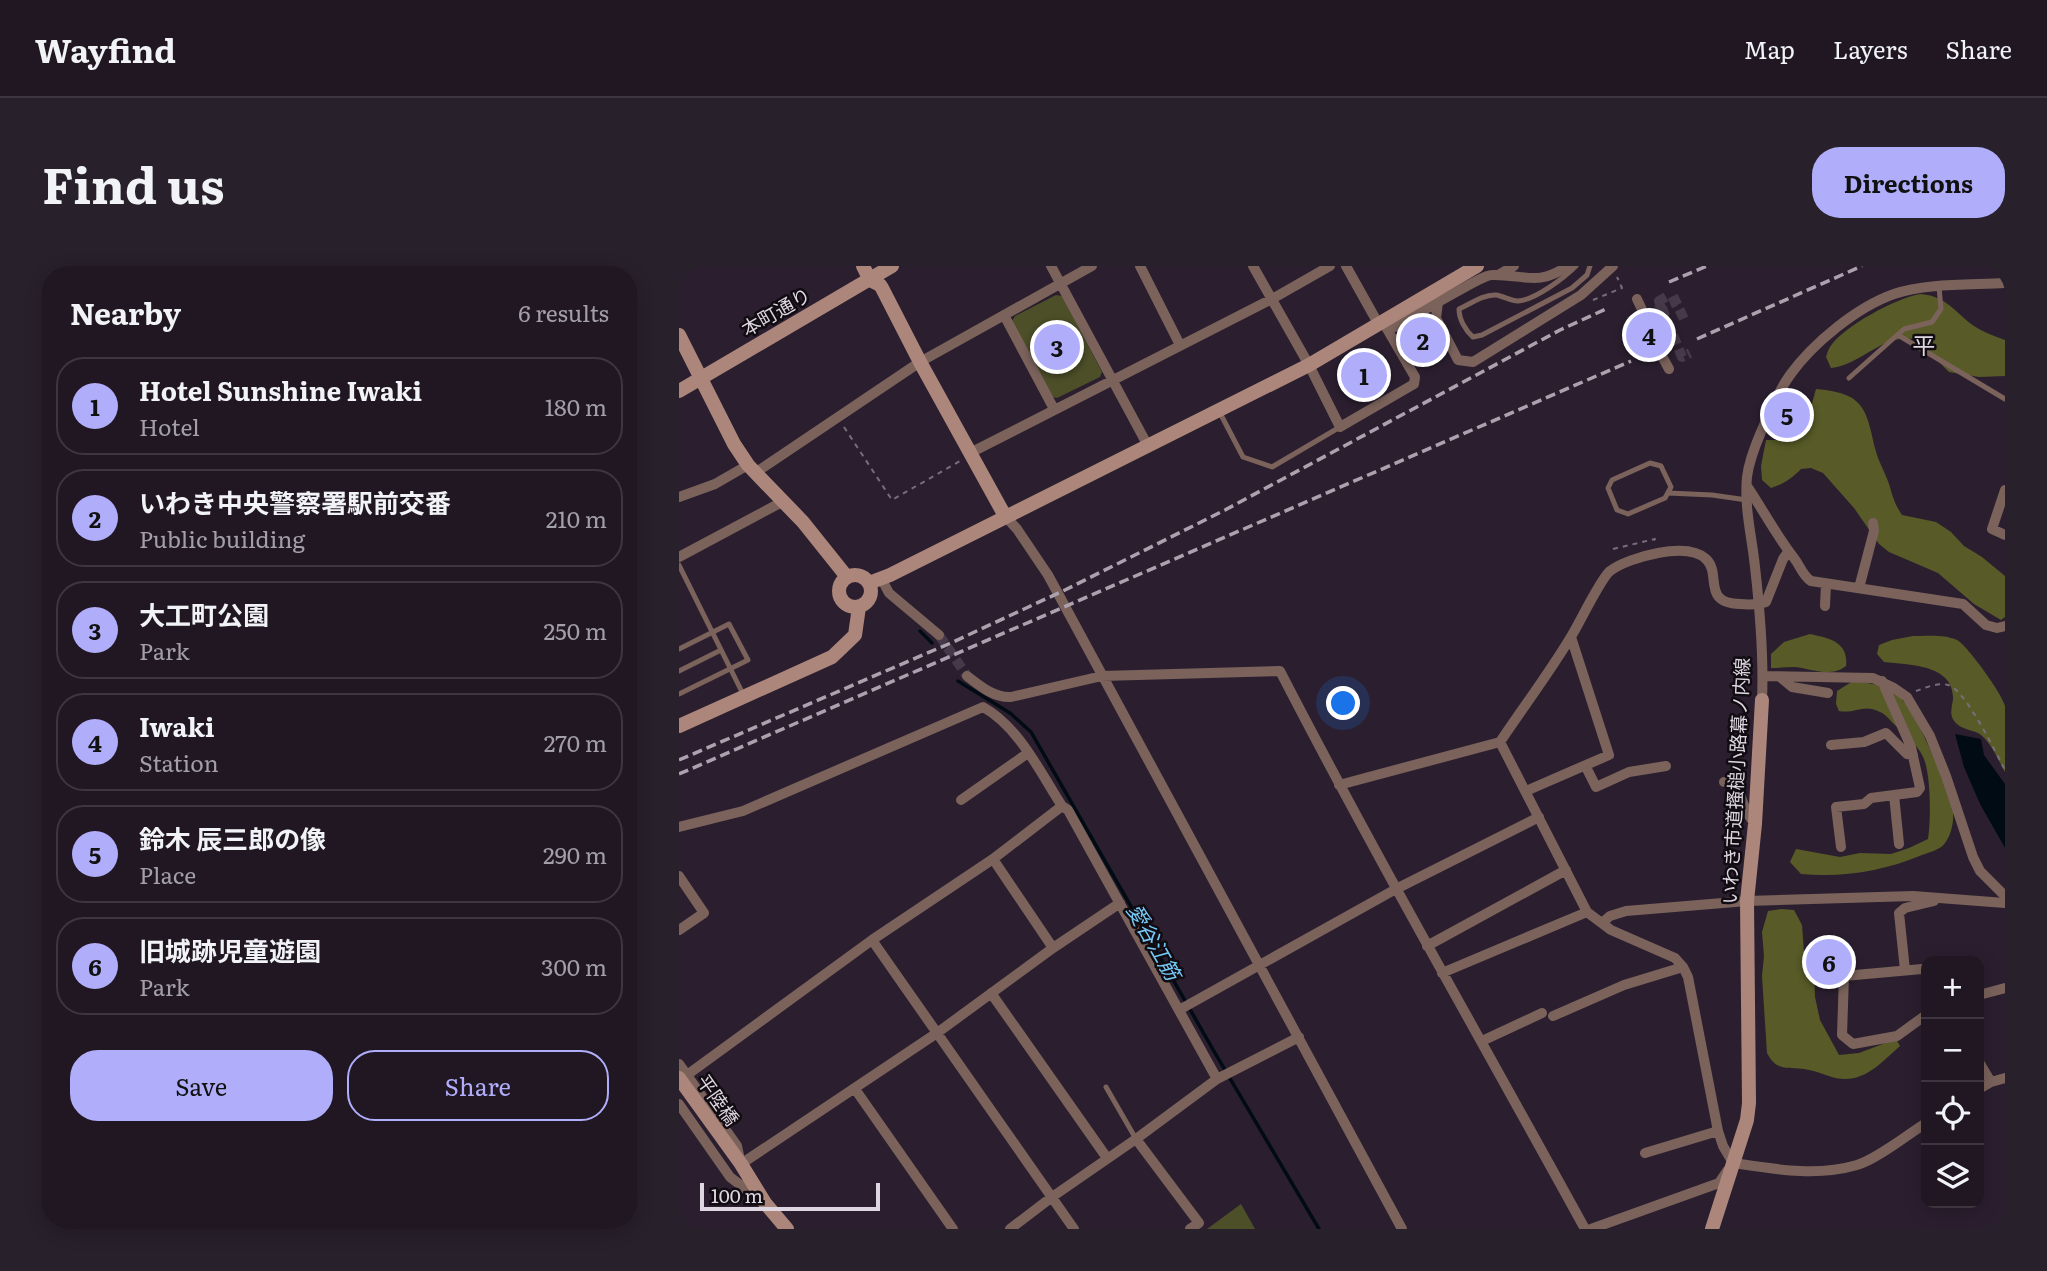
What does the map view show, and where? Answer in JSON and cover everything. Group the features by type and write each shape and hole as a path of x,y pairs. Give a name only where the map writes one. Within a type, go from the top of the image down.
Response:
{"street":[{"path":"863,266 870,280 880,285 1005,516 1048,575 1402,1229"},
{"name":"本町通り","path":"679,391 892,266"},
{"path":"1051,266 1148,446"},
{"path":"679,497 752,469 838,418 920,362 1092,266"},
{"path":"1140,266 1181,345"},
{"path":"1253,266 1309,365 1340,427 1414,384 1415,376 1386,325 1346,266"},
{"path":"970,453 1272,299 1330,266"},
{"path":"1498,275 1514,266"},
{"path":"939,635 875,581 857,576 847,578 841,584 841,599 849,606 859,607 868,601 875,581 1386,325 1438,302 1489,274 1517,278 1549,277 1567,266"},
{"path":"1438,302 1436,317 1458,360 1473,362 1581,295 1613,266"},
{"path":"1386,325 1467,269"},
{"name":"いわき市道搔槌小路幕ノ内線","path":"1712,1229 1747,1120 1749,1103 1747,901 1755,824 1763,676 1747,500 1751,457 1773,405 1791,374 1818,345 1854,314 1895,293 1921,287 2005,283"},
{"path":"1637,299 1644,314"},
{"path":"1004,315 1054,409"},
{"path":"679,335 734,444 752,469 803,522 847,578"},
{"path":"1663,358 1669,369"},
{"path":"1747,486 1804,576 1811,581 1962,604 1986,625 2005,627"},
{"path":"2005,490 1992,529 2005,535"},
{"path":"679,557 782,502"},
{"path":"1859,588 1874,531 1873,523"},
{"path":"1339,785 1500,742 1571,637 1607,572 1627,561 1669,551 1694,552 1705,557 1710,564 1714,590 1718,596 1734,604 1758,605 1766,602 1783,559 1789,552"},
{"path":"1825,606 1826,584"},
{"path":"679,726 832,657 855,635 859,607"},
{"path":"1526,791 1609,755 1571,637"},
{"path":"679,827 743,811 983,707 999,705 1011,697 1102,676 1280,671 1427,946 1585,1229"},
{"path":"967,676 999,705 1062,806 1068,810 1219,1077"},
{"path":"1763,676 1873,678 1905,696 1918,712 1930,736 1976,864 2005,897"},
{"path":"1780,677 1792,687 1828,692"},
{"path":"1841,847 1836,807 1864,804 1871,798 1917,792 1920,788 1911,747 1882,681"},
{"path":"1831,745 1864,742 1886,733 1907,754 1913,755"},
{"path":"1500,742 1587,912 1619,934 1675,957 1683,967 1688,977 1718,1131 1733,1163"},
{"path":"961,800 1028,752"},
{"path":"1586,767 1596,787 1629,772 1666,766"},
{"path":"1724,782 1735,782 1747,813 1755,824"},
{"path":"1894,794 1899,844"},
{"path":"683,1076 872,940 993,859 1062,806"},
{"path":"1181,1009 1396,889 1539,817"},
{"path":"993,859 1052,948"},
{"path":"1427,946 1566,870"},
{"path":"679,876 704,913 679,930"},
{"path":"1602,923 1610,916 1626,911 1747,901 1913,896 2005,903"},
{"path":"1905,970 1899,913 1905,908 1931,902 1939,897"},
{"path":"679,1064 683,1076 737,1146 741,1164 937,1033 1052,948 1120,903"},
{"path":"1442,973 1587,912"},
{"path":"872,940 1074,1229"},
{"path":"1482,1041 1624,985 1683,967"},
{"path":"1921,969 1844,976 1842,1035 1853,1044 1897,1036 1921,1019"},
{"path":"1984,994 2005,988"},
{"path":"991,993 1107,1158"},
{"path":"1010,1229 1219,1077 1299,1037"},
{"path":"1984,1070 1991,1082"},
{"name":"平陸橋","path":"683,1076 765,1203 787,1229"},
{"path":"1984,1086 2005,1077"},
{"path":"855,1089 953,1229"},
{"path":"679,1104 730,1177 765,1203"},
{"path":"1733,1163 1793,1172 1857,1165 1921,1126"},
{"path":"1645,1153 1718,1131"},
{"path":"1136,1139 1199,1223 1190,1229"},
{"path":"1591,1229 1719,1183 1733,1163"}],"lane":[{"path":"1576,266 1559,282 1525,299 1516,301 1490,295 1459,309 1459,315 1468,333 1473,337 1482,335 1572,289 1587,275 1590,266"},
{"path":"1849,378 1904,329 1932,322 1941,309 1939,287"},
{"path":"1898,335 2005,399"},
{"path":"1219,411 1243,457 1272,467 1340,427"},
{"path":"1650,463 1661,466 1671,487 1668,493 1665,498 1628,514 1617,510 1608,488 1612,480 1650,463"},
{"path":"1668,493 1747,500"},
{"path":"679,565 744,696"},
{"path":"679,649 729,624 748,660 679,694"},
{"path":"679,671 721,650"},
{"path":"1106,1087 1136,1139"}],"path":[{"path":"838,418 892,500 970,453"},
{"path":"1905,696 1933,685 1956,688 2005,770"}],"green space":[{"path":"1921,294 1944,301 1974,326 2005,340 2005,376 1979,377 1949,372 1917,340 1905,338 1883,344 1853,361 1831,368 1826,357 1836,339 1858,322 1885,307"},
{"path":"1056,295 1062,296 1102,372 1100,377 1057,398 1052,397 1012,321 1015,316"},
{"path":"1816,389 1844,394 1865,412 1876,453 1902,515 1936,522 2005,576 2005,617 2001,620 1974,604 1938,573 1889,552 1879,544 1854,508 1823,473 1811,468 1801,469 1780,485 1771,488 1762,480 1761,466 1766,440 1792,440 1806,425"},
{"path":"1810,634 1841,646 1846,666 1828,672 1795,667 1771,668 1771,654 1784,642"},
{"path":"1913,636 1941,636 1957,640 1992,682 2005,706 2005,772 1985,739 1960,726 1952,718 1953,699 1946,679 1928,668 1884,662 1877,654 1879,645"},
{"path":"1853,681 1874,684 1895,692 1912,713 1945,785 1953,812 1952,828 1947,840 1940,847 1893,865 1847,874 1801,874 1790,862 1796,849 1840,857 1860,853 1891,854 1928,839 1929,787 1922,754 1882,713 1869,708 1839,711 1836,704 1837,691"},
{"path":"1794,910 1802,925 1804,952 1814,968 1815,997 1820,1020 1839,1055 1859,1053 1896,1039 1900,1046 1882,1063 1861,1076 1845,1079 1809,1070 1785,1068 1775,1064 1767,1053 1762,932 1768,911"},
{"path":"1241,1204 1255,1229 1207,1229"}],"shaded area":[{"path":"1955,734 1981,739 1984,755 2005,784 2005,848 1980,804 1964,767"}],"waterway":[{"path":"920,631 932,643"},
{"name":"愛谷江筋","path":"958,681 1010,713 1031,732 1319,1229"}],"tunnel":[{"path":"1673,296 1684,319"},
{"path":"1666,297 1659,301 1682,357 1690,353"},
{"path":"1629,322 1676,301"},
{"path":"939,635 967,676"}],"railway":[{"path":"1669,282 1707,266"},
{"path":"1697,339 1862,266"},
{"path":"679,760 953,642 1065,590 1225,510 1560,330 1608,308"},
{"path":"679,774 1631,361"}],"place":[{"name":"Iwaki","path":"1649,335"},
{"name":"いわき中央警察署駅前交番","path":"1423,340"},
{"name":"大工町公園","path":"1057,347"},
{"name":"Hotel Sunshine Iwaki","path":"1364,375"},
{"name":"鈴木 辰三郎の像","path":"1787,415"},
{"name":"旧城跡児童遊園","path":"1829,962"}],"district":[{"name":"平","path":"1924,346"}]}
